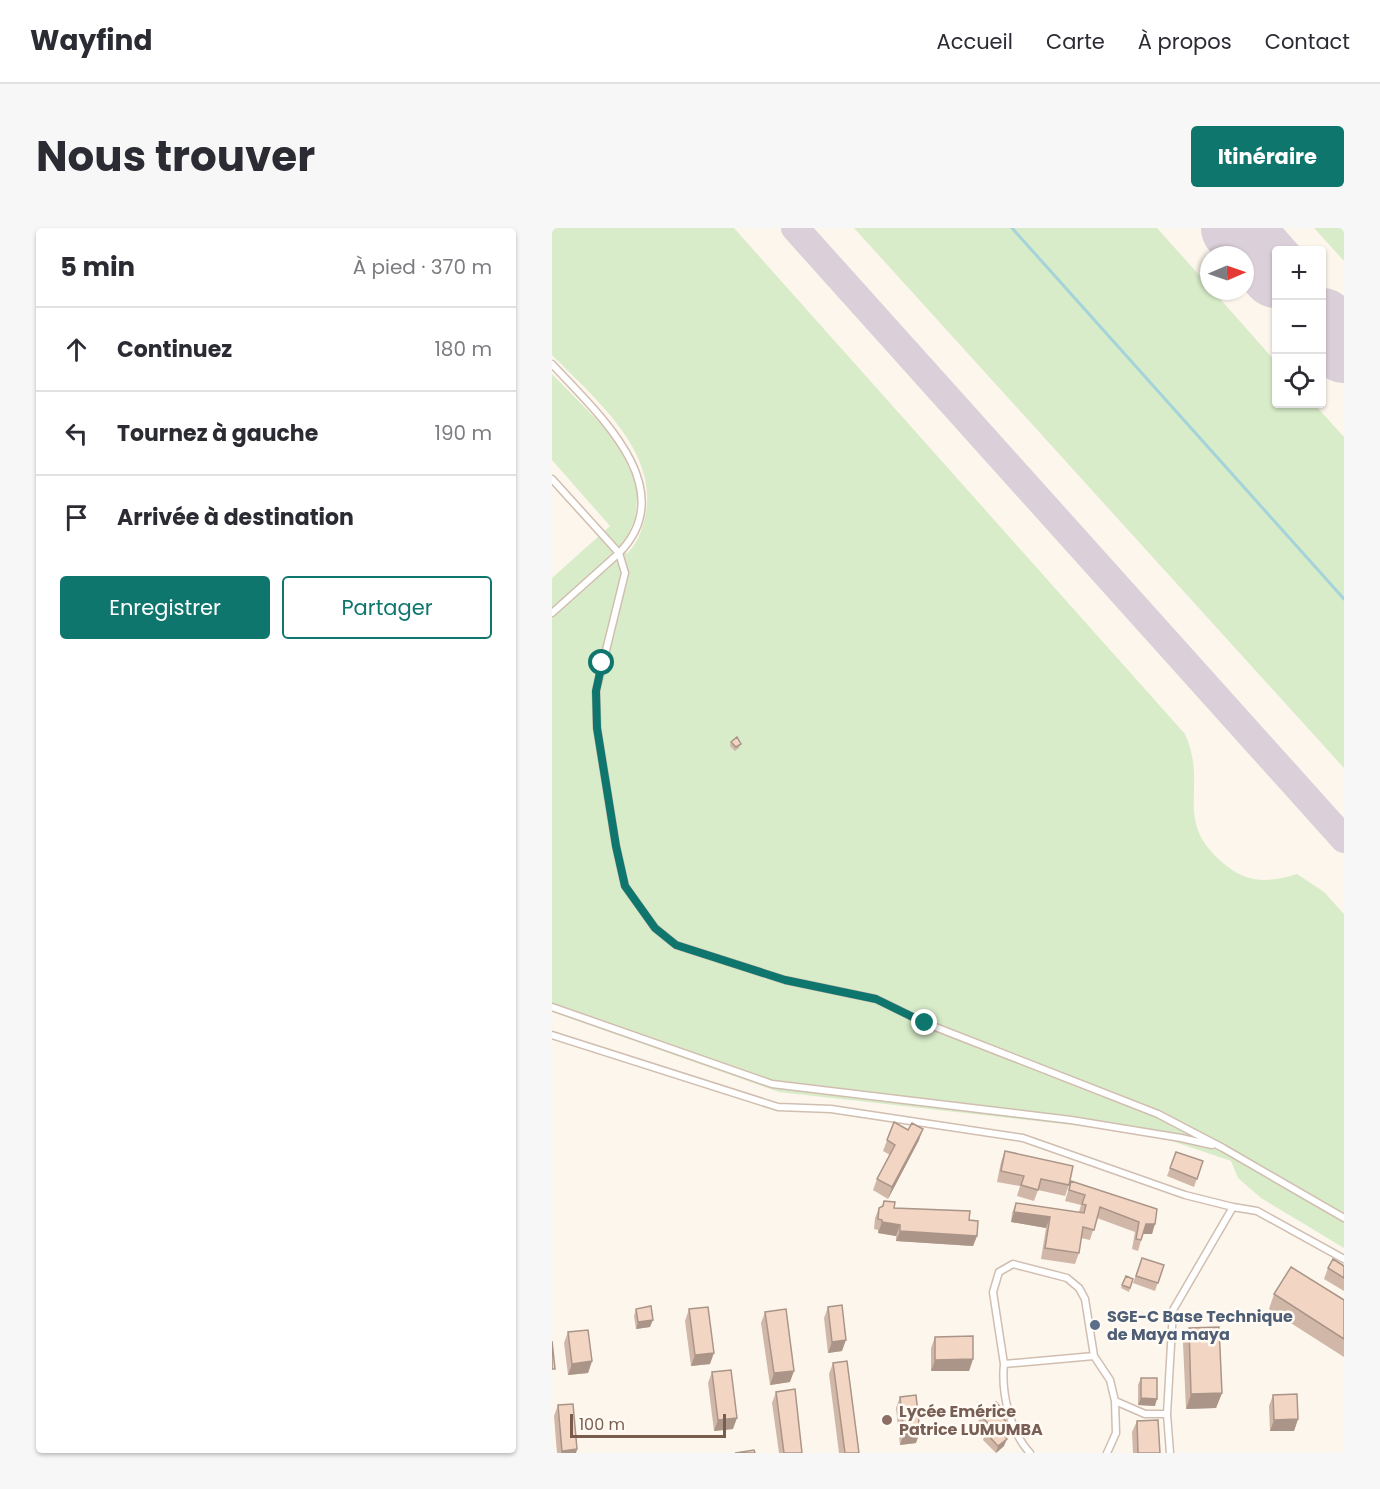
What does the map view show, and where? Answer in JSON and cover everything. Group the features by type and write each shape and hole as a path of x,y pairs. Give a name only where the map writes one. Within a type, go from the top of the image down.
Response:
{"lane":[{"path":"552,364 620,441 638,473 639,511 633,538 552,613"},
{"path":"552,478 619,553 625,573 596,691 597,728 625,886 655,928 676,945 785,980 876,999 999,1053 1158,1114 1223,1148 1344,1218"},
{"path":"552,1007 772,1084 1071,1120 1181,1138 1223,1148"},
{"path":"552,1035 778,1107 831,1109 1023,1138 1185,1195 1257,1211 1344,1259"},
{"path":"1170,1453 1167,1414 1173,1310 1233,1207"},
{"path":"1030,1453 1022,1445 1002,1386 1004,1364 993,1292 999,1272 1013,1264 1067,1278 1079,1288 1085,1299 1094,1356 1110,1380 1115,1401 1116,1432 1107,1453"},
{"path":"1004,1364 1094,1356"},
{"path":"1115,1401 1145,1414 1167,1414"}],"green space":[{"path":"552,228 734,228 1185,734 1192,754 1195,819 1200,835 1210,850 1236,873 1253,879 1270,880 1297,874 1324,892 1344,914 1344,1248 1261,1198 1238,1178 1231,1161 1151,1134 779,1092 552,1012 552,578 610,526 552,460 552,374 603,426 621,451 638,487 635,519 623,546 627,554 642,528 647,493 643,470 620,427 552,355"},
{"path":"854,228 1157,228 1200,276 1200,300 1221,300 1272,357 1272,408 1318,408 1344,437 1344,768"},
{"path":"1314,228 1344,228 1344,261"}],"building":[{"path":"737,737 741,744 736,747 731,742"},
{"path":"894,1122 908,1130 912,1123 923,1129 892,1187 877,1179 895,1145 887,1140"},
{"path":"1005,1151 1073,1166 1069,1185 1041,1179 1038,1190 1021,1185 1024,1176 1001,1171"},
{"path":"1176,1152 1203,1161 1197,1179 1170,1168"},
{"path":"1071,1181 1157,1209 1155,1224 1146,1224 1141,1240 1136,1239 1139,1222 1100,1207 1094,1230 1083,1227 1079,1253 1045,1248 1050,1217 1014,1212 1016,1203 1084,1213 1086,1205 1082,1204 1085,1195 1069,1190"},
{"path":"884,1201 895,1202 894,1208 970,1211 969,1220 978,1221 977,1236 900,1231 900,1225 882,1222 878,1219 879,1208 883,1206"},
{"path":"1142,1258 1164,1265 1158,1283 1136,1276"},
{"path":"1333,1259 1344,1266 1344,1278 1328,1268"},
{"path":"1291,1267 1344,1300 1344,1339 1274,1294"},
{"path":"1126,1276 1133,1279 1130,1288 1122,1285"},
{"path":"842,1305 846,1340 832,1342 828,1307"},
{"path":"651,1306 653,1320 638,1322 636,1309"},
{"path":"708,1307 714,1353 695,1355 689,1309"},
{"path":"786,1309 794,1371 774,1373 765,1312"},
{"path":"1219,1327 1222,1393 1191,1394 1189,1328"},
{"path":"588,1330 592,1361 572,1364 568,1332"},
{"path":"973,1336 973,1359 935,1360 935,1337"},
{"path":"552,1341 555,1369 552,1369"},
{"path":"847,1361 859,1453 845,1453 833,1363"},
{"path":"731,1370 737,1418 718,1420 712,1372"},
{"path":"1141,1378 1157,1378 1157,1399 1141,1398"},
{"path":"795,1389 802,1453 784,1453 776,1392"},
{"path":"1297,1394 1298,1419 1274,1420 1273,1395"},
{"path":"916,1395 920,1432 904,1434 900,1397"},
{"path":"996,1402 1003,1410 1000,1414 1008,1424 1001,1430 1007,1439 998,1446 986,1433 990,1426 981,1415"},
{"path":"573,1404 577,1449 562,1451 558,1405"},
{"path":"1158,1420 1160,1453 1138,1453 1137,1421"},
{"path":"754,1450 755,1453 735,1453"}],"waterway":[{"path":"1012,228 1344,599"}],"taxiway":[{"path":"795,228 1344,839"}],"runway":[{"path":"1236,228 1272,268"},
{"path":"1326,328 1344,348"}],"place":[{"name":"SGE-C Base Technique de Maya maya","path":"1095,1325"},
{"name":"Lycée Emérice Patrice LUMUMBA","path":"887,1420"}],"route":[{"path":"602,663 596,691 597,728 616,846 625,886 638,908 655,928 676,945 785,980 876,999 925,1023"}]}
